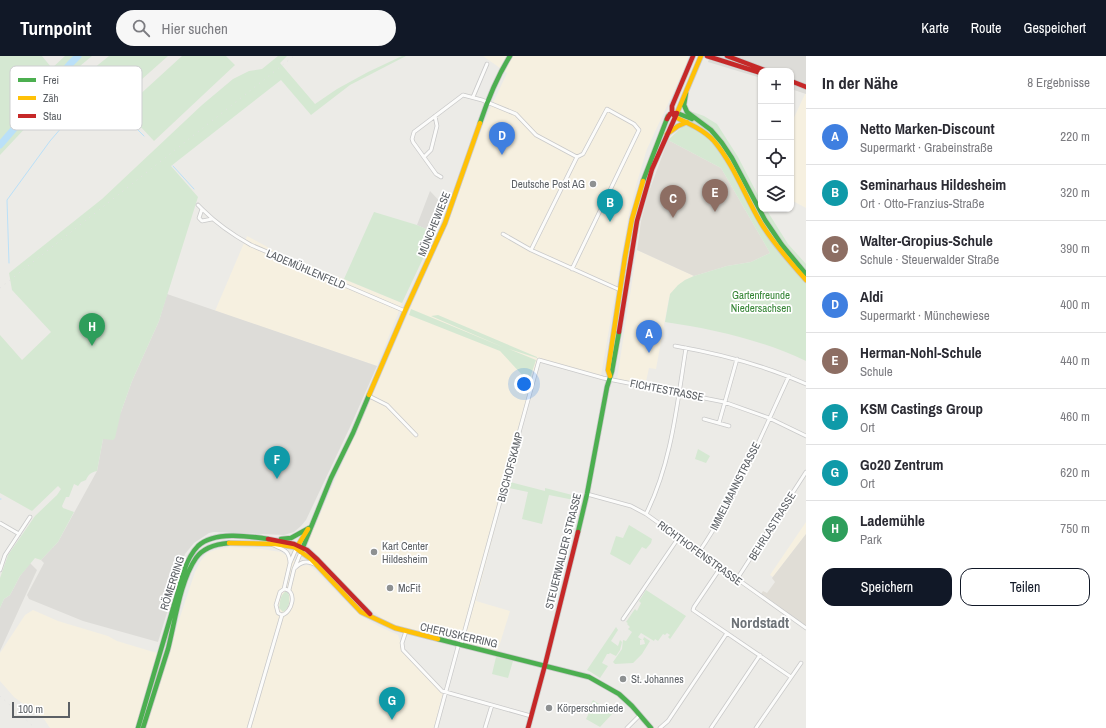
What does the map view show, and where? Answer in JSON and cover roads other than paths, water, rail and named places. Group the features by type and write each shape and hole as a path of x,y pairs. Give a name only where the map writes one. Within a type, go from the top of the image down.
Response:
{"main road":[{"name":"MÜNCHEWIESE","path":"300,549 370,396 405,311 427,265 450,211 487,102 501,71 510,56"},
{"name":"STEUERWALDER STRASSE","path":"528,728 587,494 609,377 608,370 622,290 632,219 654,151 693,56"},
{"name":"STEUERWALDER STRASSE","path":"622,290 643,198 652,169 701,56"},
{"path":"708,56 758,72"},
{"path":"730,57 760,68"},
{"path":"794,82 806,87"},
{"path":"686,93 684,100 685,108 696,120 711,130 722,143 732,158 765,220 792,258 806,274"},
{"path":"672,106 675,114 709,136 722,152 761,223 779,248 806,280"},
{"name":"STEUERWALDER STRASSE","path":"667,119 670,114 675,114"},
{"path":"675,114 696,120"},
{"path":"667,134 678,126 687,122"},
{"name":"MÜNCHEWIESE","path":"300,549 310,532 313,521"},
{"path":"277,539 291,538 309,528"},
{"name":"RÖMERRING","path":"138,728 184,571 191,554 201,544 214,538 228,537 277,539 300,549"},
{"name":"RÖMERRING","path":"143,728 171,636 185,582 194,561 206,550 220,544 270,544 284,545 300,549"},
{"name":"CHERUSKERRING","path":"300,549 361,612 384,624 406,631 460,643 581,674 602,684 627,700 651,728"},
{"name":"CHERUSKERRING","path":"300,549 321,563 371,616"}],"street":[{"path":"473,97 487,64"},
{"path":"441,178 436,174 413,142 412,135 461,96 466,95 516,114 536,135 577,157"},
{"path":"531,250 577,157 583,154 606,109 634,124 639,130 572,269"},
{"path":"424,157 431,150 437,126 435,116"},
{"path":"198,205 202,209"},
{"name":"LADEMÜHLENFELD","path":"212,219 202,221 199,218 202,209 212,219 231,233 264,251 405,311"},
{"path":"502,234 531,250 622,290"},
{"path":"675,346 738,359 789,376 806,384"},
{"path":"646,514 664,469 686,348"},
{"path":"719,423 738,359"},
{"name":"BISCHOFSKAMP","path":"436,728 539,360 609,377"},
{"name":"IMMELMANNSTRASSE","path":"699,552 729,503 789,376"},
{"name":"FICHTESTRASSE","path":"609,377 724,402 769,418 805,435"},
{"path":"370,396 387,405 416,435"},
{"name":"FICHTESTRASSE","path":"704,419 729,426"},
{"name":"BEHRLASTRASSE","path":"737,579 806,472"},
{"name":"RICHTHOFENSTRASSE","path":"587,494 631,506 646,514 806,628"},
{"path":"0,570 5,555 30,517"},
{"path":"0,523 19,534"},
{"path":"623,619 678,537"},
{"path":"270,544 287,552 289,555 290,563 284,588 280,592 276,605 278,613 282,615"},
{"path":"290,563 300,549"},
{"path":"249,728 282,615 287,613 289,610 292,598 289,590 300,549"},
{"path":"294,570 303,562 316,565"},
{"path":"721,567 693,609 695,612 791,677"},
{"path":"284,588 289,590"},
{"path":"406,631 402,643 403,650 440,689 531,716"},
{"path":"660,728 670,717 727,633"},
{"path":"711,728 760,656"},
{"path":"756,728 801,663"},
{"path":"485,728 492,705"},
{"path":"627,728 640,715"}],"waterway":[{"path":"68,66 78,56"},
{"path":"0,145 13,130"},
{"path":"9,263 7,200 60,130"},
{"path":"138,130 144,136"},
{"path":"173,166 194,189"}],"railway":[{"path":"0,288 294,56"},
{"path":"0,696 35,728"}],"place":[{"name":"Aldi","path":"502,155"},
{"name":"Deutsche Post AG","path":"593,184"},
{"name":"Herman-Nohl-Schule","path":"715,212"},
{"name":"Walter-Gropius-Schule","path":"673,218"},
{"name":"Seminarhaus Hildesheim","path":"610,222"},
{"name":"Lademühle","path":"92,346"},
{"name":"Netto Marken-Discount","path":"649,353"},
{"name":"KSM Castings Group","path":"277,479"},
{"name":"Kart Center Hildesheim","path":"374,552"},
{"name":"McFit","path":"390,588"},
{"name":"St. Johannes","path":"623,679"},
{"name":"Körperschmiede","path":"549,708"},
{"name":"Go20 Zentrum","path":"392,720"}],"district":[{"name":"Nordstadt","path":"760,623"}],"park label":[{"name":"Gartenfreunde Niedersachsen","path":"761,301"}]}
